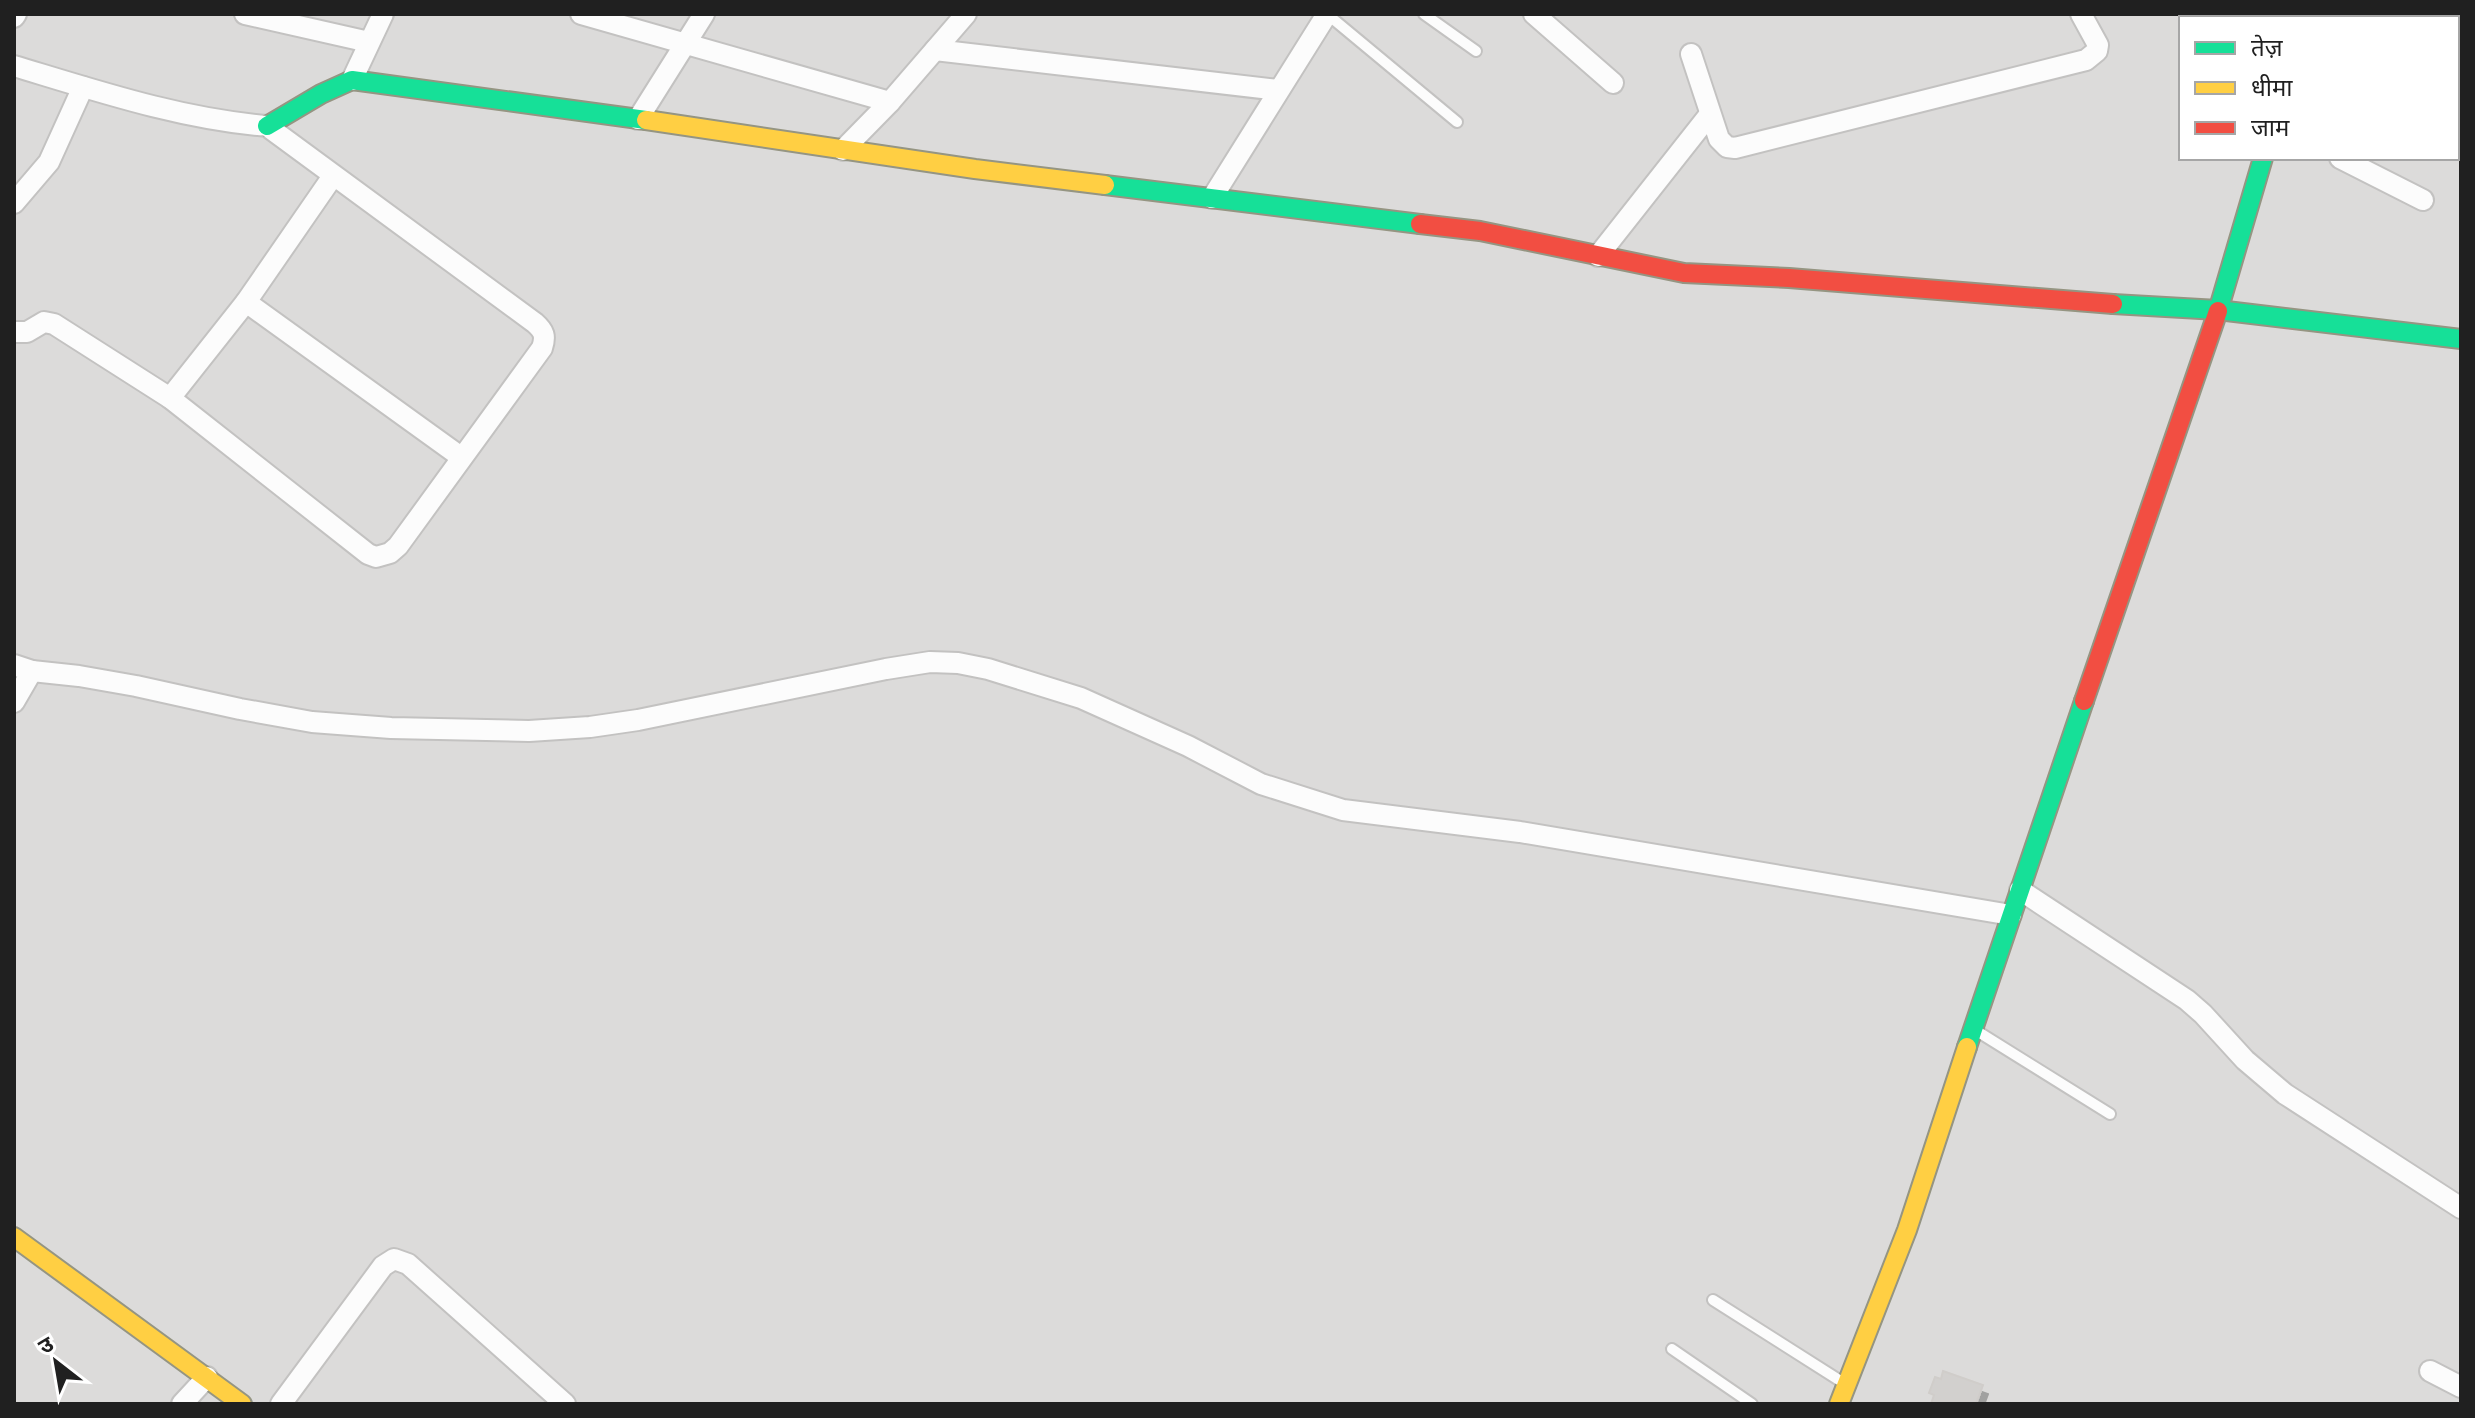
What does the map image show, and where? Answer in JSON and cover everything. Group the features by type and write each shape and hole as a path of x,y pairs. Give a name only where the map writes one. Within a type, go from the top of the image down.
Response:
{"main road":[{"path":"267,126 321,94 352,80 843,150 1480,231 1684,273 1789,278 2053,301 2218,310 2461,339"},
{"path":"1839,1404 1907,1230 2218,310 2262,160"},
{"path":"14,1237 242,1404"}],"street":[{"path":"245,14 369,42"},
{"path":"352,80 383,14"},
{"path":"581,14 890,102"},
{"path":"638,119 704,14"},
{"path":"843,150 890,102 966,14"},
{"path":"1212,198 1327,14"},
{"path":"1534,14 1613,83"},
{"path":"1691,54 1722,143 1735,148 2086,60 2097,51 2098,45 2081,14"},
{"path":"935,50 1278,90"},
{"path":"14,66 221,122 267,126 535,323 545,337 542,348 398,546 390,553 376,557 368,554 170,398 51,322 44,322 25,333 14,332"},
{"path":"14,203 49,162 83,87"},
{"path":"1598,256 1710,114"},
{"path":"2344,160 2423,200"},
{"path":"170,398 246,302 333,176"},
{"path":"246,302 461,457"},
{"path":"14,702 23,668 122,684 312,722 391,728 529,731 638,720 886,669 930,662 958,663 988,669 1081,698 1188,746 1261,784 1343,810 1520,832 2011,915"},
{"path":"2020,890 2187,1000 2245,1060 2285,1094 2461,1208"},
{"path":"281,1404 383,1266 394,1259 408,1264 565,1404"},
{"path":"2430,1371 2461,1387"},
{"path":"182,1404 207,1377"}],"lane":[{"path":"1327,14 1457,122"},
{"path":"1424,14 1476,51"},
{"path":"1975,1029 2110,1114"},
{"path":"1713,1300 1847,1385"},
{"path":"1672,1349 1752,1404"}],"shaded area":[{"path":"14,14 2461,14 2461,1404 14,1404"}],"building":[{"path":"1943,1371 1983,1385 1976,1404 1931,1404 1934,1395 1929,1393 1935,1377 1941,1379"}],"traffic: fast":[{"path":"267,126 321,94 352,80 646,120"},
{"path":"2218,311 2262,160"},
{"path":"1105,185 1420,224"},
{"path":"2113,304 2218,310 2461,339"},
{"path":"1967,1047 2084,701"}],"traffic: slow":[{"path":"646,120 1105,185"},
{"path":"1839,1404 1907,1230 1967,1047"},
{"path":"14,1237 242,1404"}],"traffic: jam":[{"path":"1420,224 1480,231 1684,273 1789,278 2113,304"},
{"path":"2084,701 2218,311"}]}
